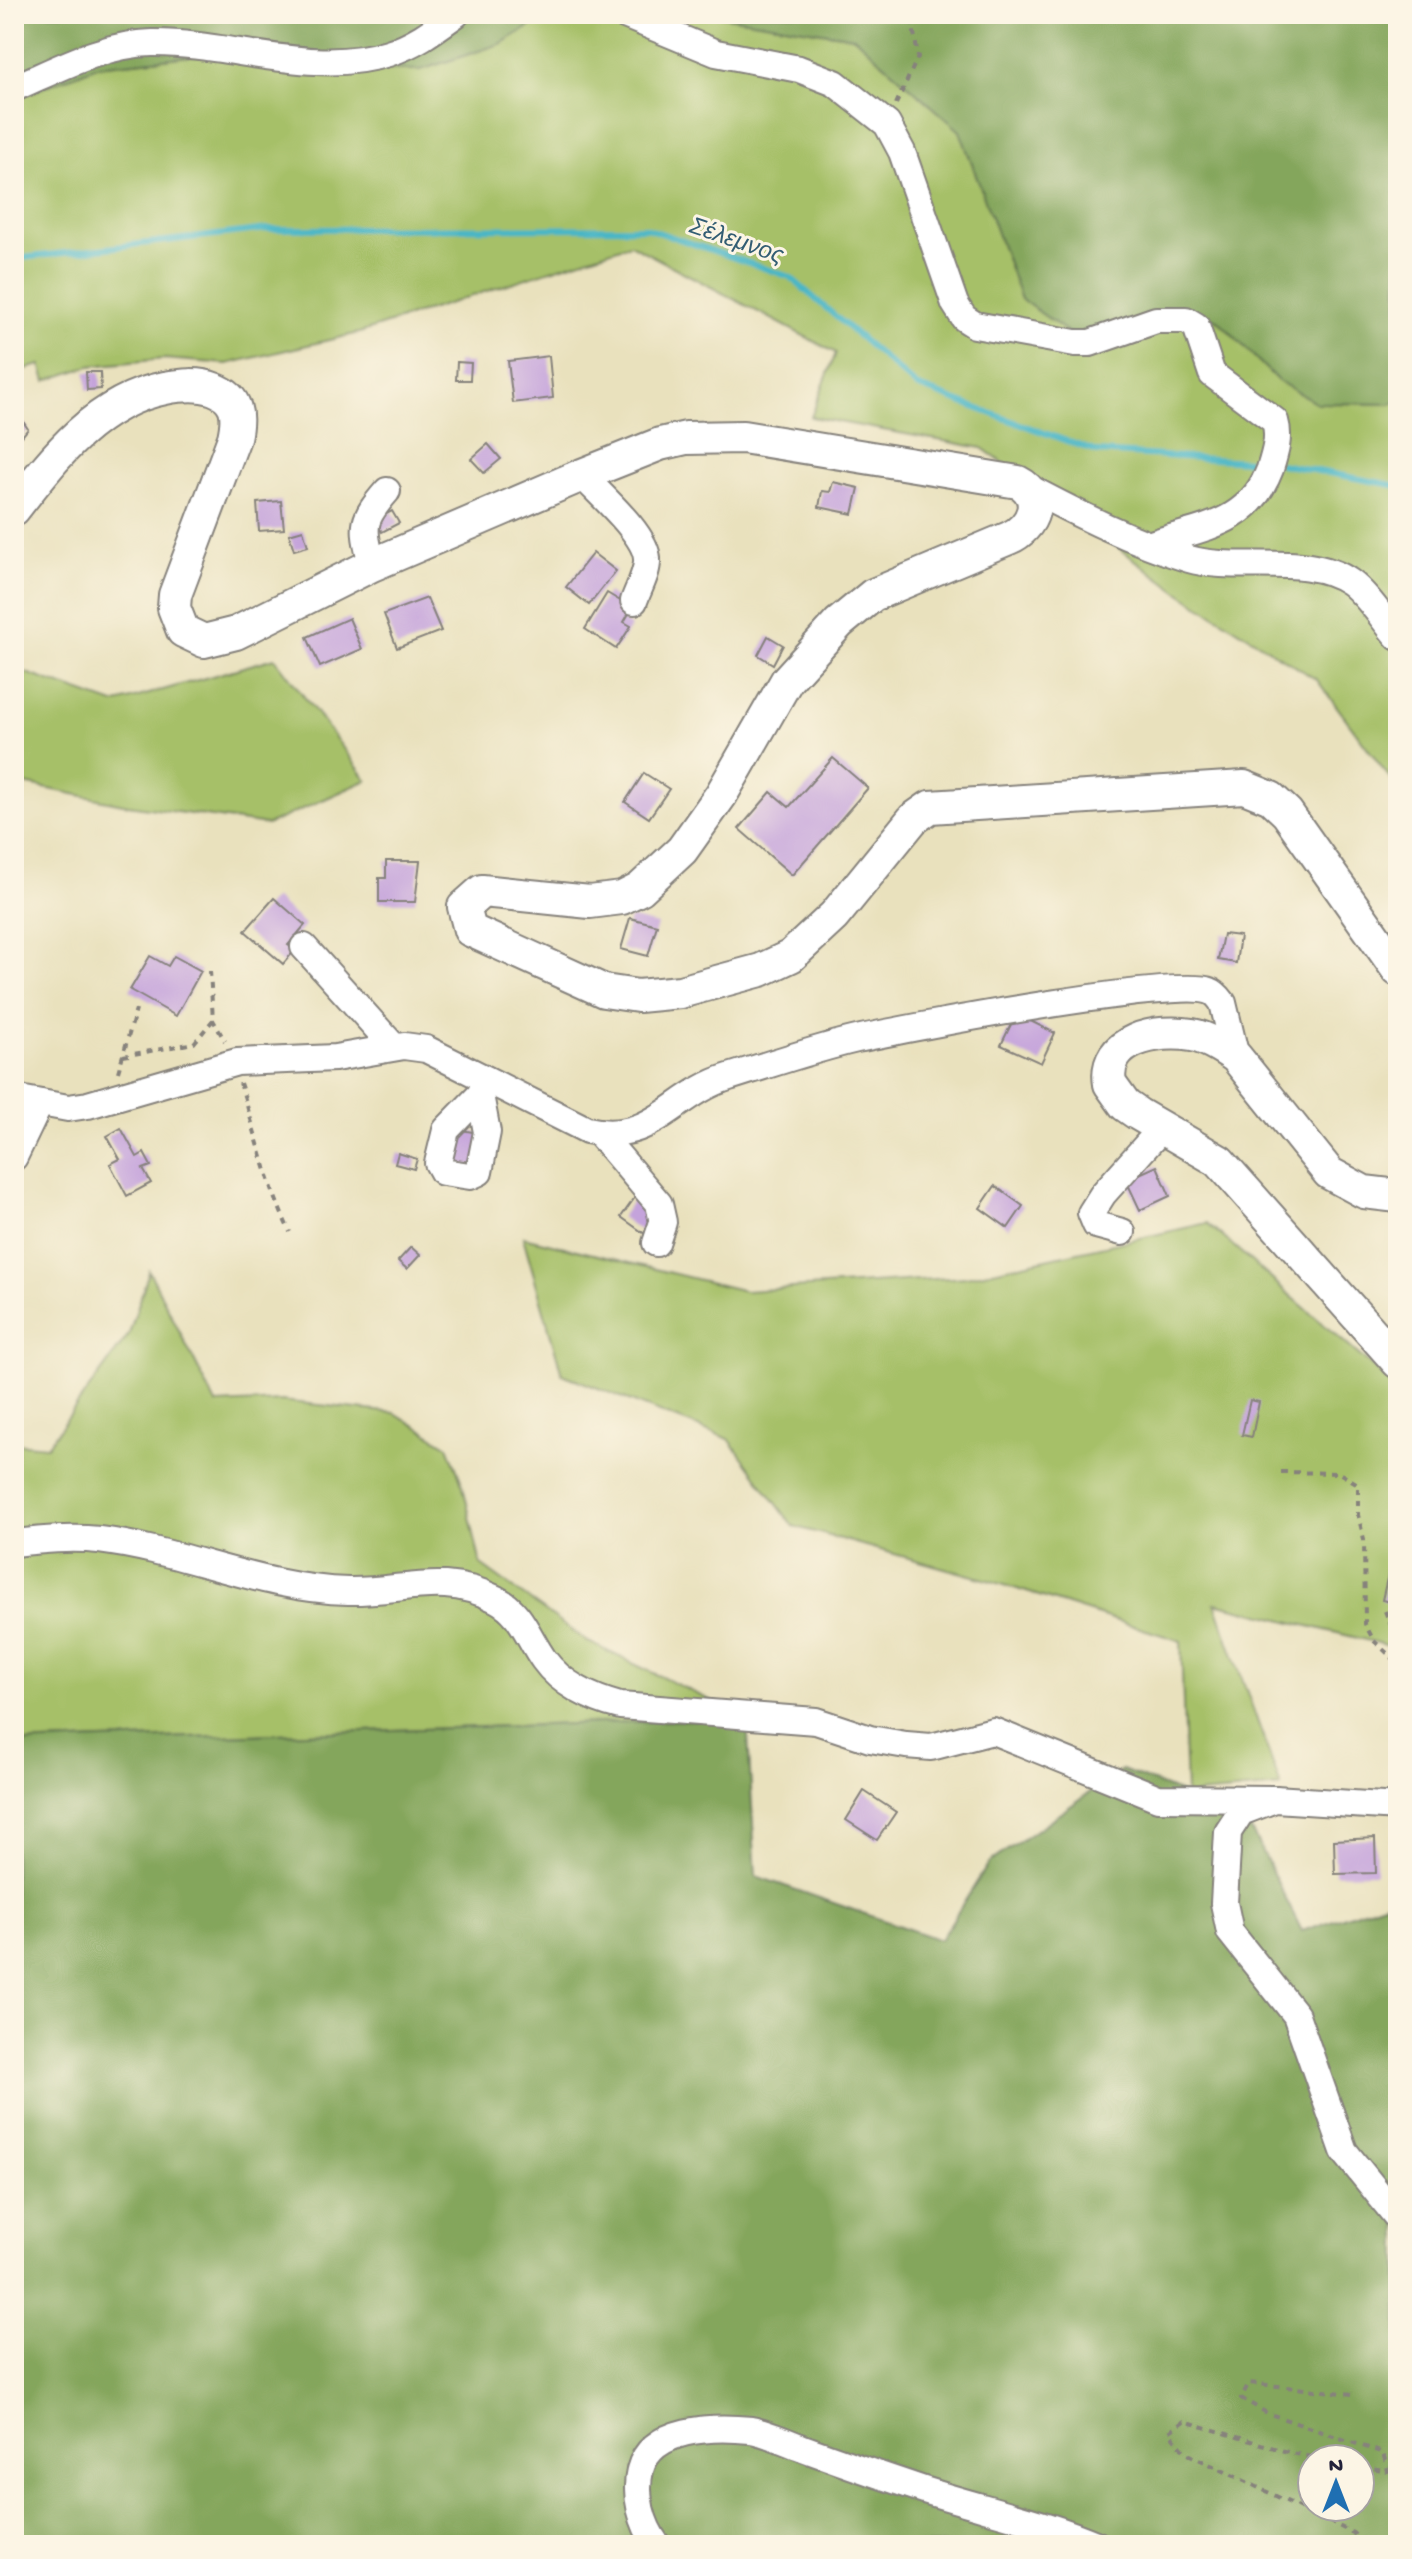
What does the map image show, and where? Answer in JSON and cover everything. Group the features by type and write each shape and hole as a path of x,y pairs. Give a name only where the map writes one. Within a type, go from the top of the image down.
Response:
{"main road":[{"path":"14,509 53,459 85,428 123,401 184,384 209,387 232,399 237,424 175,595 174,608 183,631 204,641 236,633 372,565 660,444 743,437 1009,479 1027,487 1032,497 1033,517 1019,534 873,595 839,623 787,680 721,795 682,850 640,889 622,898 590,902 482,891 464,907 470,930 604,991 638,996 680,992 761,970 791,956 834,916 913,819 930,807 1244,787 1271,798 1287,813 1398,970"},
{"path":"1398,1196 1364,1192 1329,1173 1236,1057 1190,1035 1146,1035 1121,1049 1113,1060 1110,1084 1125,1105 1219,1161 1398,1362"}],"street":[{"path":"14,88 95,54 150,43 301,59 348,60 386,54 417,41 456,14"},
{"path":"622,14 716,53 788,67 835,83 887,124 902,152 955,304 964,318 990,330 1075,343 1090,343 1156,320 1186,320 1196,326 1212,374 1275,421 1277,443 1255,500 1240,513 1151,544"},
{"path":"582,475 636,534 647,554 646,568 634,601"},
{"path":"1027,487 1151,544 1214,564 1311,567 1329,572 1350,582 1398,637"},
{"path":"372,565 364,522 387,491"},
{"path":"304,947 394,1047"},
{"path":"14,1098 68,1108 108,1101 237,1062 335,1058 394,1047 426,1049 484,1088 599,1133 632,1132 726,1078 857,1039 1128,993 1185,988 1211,991 1223,1003 1236,1057"},
{"path":"15,1148 40,1103"},
{"path":"1122,1232 1096,1225 1091,1213 1103,1194 1162,1128"},
{"path":"599,1133 659,1204 663,1222 656,1243"},
{"path":"14,1543 50,1539 101,1540 286,1582 343,1591 454,1584 506,1606 520,1619 554,1673 592,1696 620,1706 816,1721 870,1739 931,1747 993,1731 1158,1798 1275,1799 1398,1807"},
{"path":"1275,1799 1241,1812 1228,1832 1224,1903 1227,1922 1237,1942 1296,2015 1350,2163 1398,2218"},
{"path":"657,2545 648,2532 640,2509 639,2475 643,2460 651,2448 667,2439 723,2429 754,2431 921,2490 1032,2521 1098,2545"}],"path":[{"path":"887,124 918,57 911,14"},
{"path":"210,971 213,1020 237,1062 238,1077 262,1149 271,1194 290,1232"},
{"path":"108,1101 136,1010"},
{"path":"123,1056 194,1043 213,1020"},
{"path":"1281,1472 1339,1473 1358,1484 1358,1515 1364,1539 1365,1624 1374,1641 1398,1663"},
{"path":"1385,1611 1398,1643"},
{"path":"1352,2394 1249,2383 1241,2398 1267,2413 1354,2443"},
{"path":"1296,2454 1184,2421 1169,2432 1186,2453 1296,2506"},
{"path":"1376,2451 1383,2453 1388,2471 1376,2469"},
{"path":"1332,2523 1353,2533 1364,2545"}],"green space":[{"path":"14,14 551,14 500,44 421,70 329,70 228,52 97,66 14,99"},
{"path":"551,14 708,14 854,37 961,131 1021,299 1180,308 1218,320 1278,381 1317,402 1390,404 1398,400 1398,789 1317,680 1183,595 982,448 811,417 836,353 630,244 359,333 227,364 164,359 90,366 46,381 41,365 14,372 14,99 97,66 228,52 500,44"},
{"path":"708,14 1398,14 1398,400 1390,404 1317,403 1278,381 1218,320 1180,308 1090,348 1021,299 960,131 854,37"},
{"path":"275,658 367,780 267,825 128,805 14,782 14,673 21,671 114,704"},
{"path":"1207,1223 1398,1389 1398,1648 1215,1603 1281,1787 1186,1795 1181,1641 995,1582 793,1526 729,1439 562,1374 523,1237 745,1291 966,1277"},
{"path":"149,1271 216,1404 281,1401 395,1413 448,1446 463,1486 481,1565 586,1641 747,1718 14,1743 14,1443 47,1446 129,1334"},
{"path":"747,1718 756,1876 940,1940 989,1863 1122,1770 1245,1818 1302,1931 1398,1898 1398,2545 14,2545 14,1743"}],"building":[{"path":"549,356 553,398 513,403 508,361"},
{"path":"457,362 471,363 470,380 456,380"},
{"path":"86,372 100,372 101,389 87,390"},
{"path":"14,408 28,429 14,446"},
{"path":"488,444 501,459 484,473 471,459"},
{"path":"833,482 859,488 853,514 819,507 822,491 830,492"},
{"path":"281,501 284,529 259,531 257,503"},
{"path":"392,511 399,523 382,532 375,520"},
{"path":"303,530 308,546 294,550 289,534"},
{"path":"593,553 616,571 589,605 566,587"},
{"path":"607,593 632,608 624,622 631,626 616,649 585,629"},
{"path":"427,598 441,631 397,648 384,614"},
{"path":"349,618 362,649 320,667 307,637"},
{"path":"768,636 783,645 773,664 758,655"},
{"path":"833,758 868,788 792,875 739,829 771,792 789,807"},
{"path":"644,773 669,789 649,818 625,802"},
{"path":"386,861 420,861 415,902 379,902 379,878 386,878"},
{"path":"274,898 305,925 288,945 295,950 283,964 245,931"},
{"path":"630,918 657,925 648,956 621,949"},
{"path":"1223,934 1240,936 1236,963 1218,960"},
{"path":"150,956 168,966 174,956 201,971 176,1016 130,990"},
{"path":"1016,1014 1055,1033 1041,1063 1001,1045"},
{"path":"121,1128 137,1157 144,1153 151,1166 143,1169 151,1183 127,1196 110,1164 120,1159 107,1136"},
{"path":"450,1128 484,1134 478,1167 444,1161"},
{"path":"398,1153 417,1159 414,1169 395,1164"},
{"path":"1157,1166 1170,1196 1140,1210 1126,1180"},
{"path":"995,1186 1023,1206 1008,1228 980,1208"},
{"path":"636,1196 660,1213 645,1234 621,1217"},
{"path":"411,1247 420,1255 407,1269 398,1261"},
{"path":"1250,1400 1259,1402 1252,1437 1242,1435"},
{"path":"1388,1574 1398,1577 1398,1604 1382,1600"},
{"path":"864,1791 896,1812 877,1840 846,1820"},
{"path":"1375,1838 1376,1873 1335,1874 1334,1840"}],"waterway":[{"name":"Σέλεμνος","path":"14,259 267,229 646,228 790,277 916,386 1097,452 1265,462"},
{"name":"Σέλεμνος","path":"1280,464 1398,486"}]}
